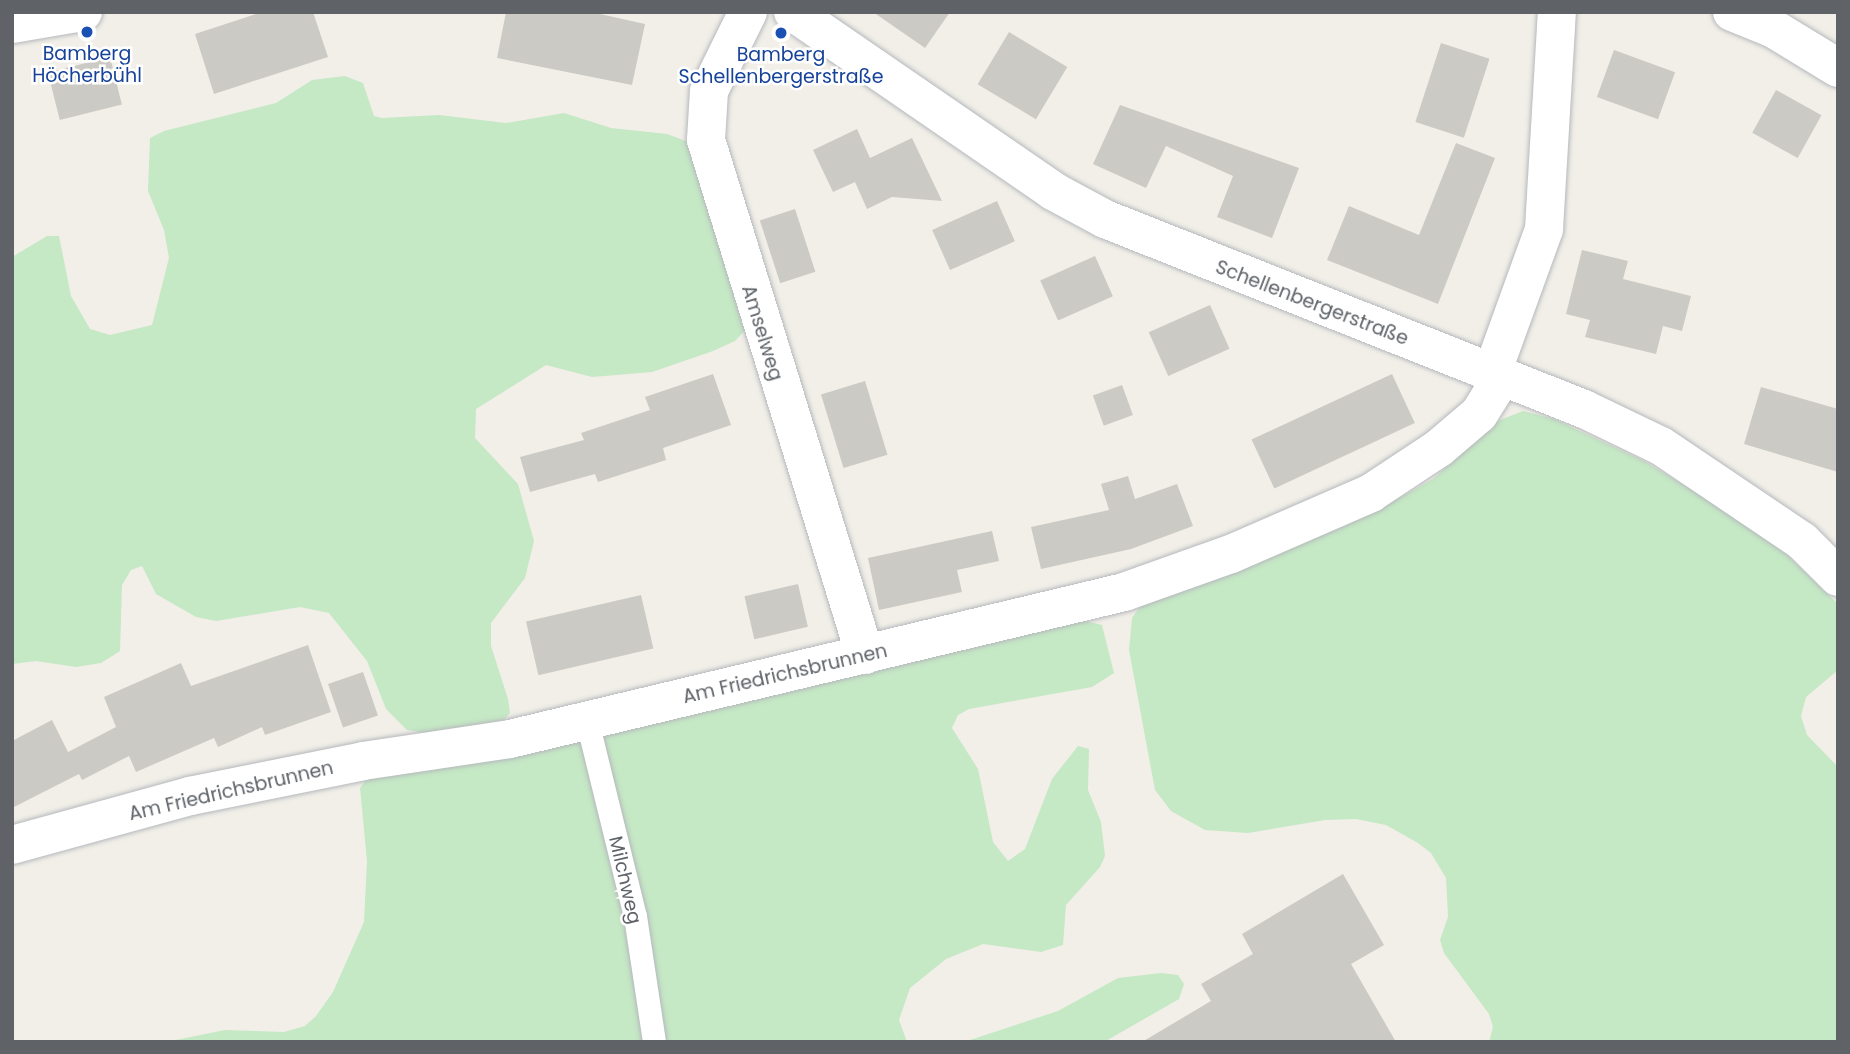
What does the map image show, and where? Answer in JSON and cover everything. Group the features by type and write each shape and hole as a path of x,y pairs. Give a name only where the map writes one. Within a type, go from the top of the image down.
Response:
{"street":[{"path":"12,24 83,12"},
{"name":"Amselweg","path":"748,12 709,91 706,140 865,655"},
{"name":"Schellenbergerstraße","path":"793,12 1053,191 1105,219 1497,375 1661,446 1802,541 1838,577"},
{"name":"Am Friedrichsbrunnen","path":"12,845 190,796 587,721 1124,592 1231,554 1371,493 1439,448 1479,414 1497,375 1544,229 1557,12"},
{"path":"1732,12 1774,29 1838,68"}],"lane":[{"name":"Milchweg","path":"587,721 635,916 654,1042"}],"green space":[{"path":"345,76 363,83 374,116 382,118 439,115 506,123 564,113 611,128 667,134 694,144 749,326 735,341 652,372 592,377 546,365 476,409 475,438 518,484 534,541 525,578 491,623 491,646 510,713 504,720 425,733 407,730 386,709 367,661 329,613 300,607 216,621 196,617 156,594 142,566 131,570 122,585 120,651 101,663 76,667 36,661 12,664 12,257 47,236 59,236 71,296 90,329 110,335 152,325 169,258 164,230 148,191 150,138 164,131 276,103 312,80"},
{"path":"1523,411 1554,419 1644,461 1710,501 1786,554 1838,604 1838,670 1806,697 1801,716 1807,735 1838,767 1838,1042 1489,1042 1493,1027 1489,1014 1444,953 1440,940 1448,917 1446,878 1431,853 1418,843 1386,825 1356,819 1325,820 1248,833 1205,830 1171,811 1155,790 1129,650 1132,618 1144,601 1403,496 1433,479 1500,420"},
{"path":"1085,621 1102,625 1114,673 1092,687 969,709 958,715 952,728 978,769 993,842 1008,861 1025,849 1052,779 1078,746 1089,749 1088,790 1101,822 1105,856 1100,867 1066,905 1063,945 1041,952 983,944 946,959 910,988 899,1020 907,1042 166,1042 225,1030 284,1032 305,1026 316,1016 333,992 364,922 367,861 360,788 369,776"},
{"path":"1161,973 1178,975 1184,984 1179,999 1104,1042 964,1042 1058,1011 1118,978"}],"building":[{"path":"262,12 313,12 328,57 214,94 195,34"},
{"path":"506,12 591,12 645,24 632,85 497,58"},
{"path":"873,12 950,12 925,48"},
{"path":"1009,32 1067,67 1036,119 978,84"},
{"path":"1441,43 1490,59 1464,138 1415,122"},
{"path":"1614,50 1675,72 1658,119 1597,97"},
{"path":"110,57 122,105 60,120 48,72"},
{"path":"1776,90 1821,115 1798,158 1752,133"},
{"path":"1120,105 1299,168 1272,238 1217,217 1233,176 1166,146 1146,188 1093,164"},
{"path":"857,129 870,158 912,138 942,201 892,197 867,209 855,182 833,192 813,150"},
{"path":"1456,143 1495,158 1438,304 1327,260 1349,206 1419,235"},
{"path":"997,201 1015,241 950,270 932,230"},
{"path":"795,209 815,272 780,283 760,220"},
{"path":"1582,250 1628,261 1623,279 1691,296 1682,331 1663,326 1656,354 1585,337 1590,320 1566,314"},
{"path":"1095,256 1113,296 1058,321 1040,280"},
{"path":"1210,305 1230,349 1168,376 1149,332"},
{"path":"713,374 731,425 663,448 666,460 598,482 595,474 530,492 520,457 584,440 581,433 650,410 645,397"},
{"path":"1392,374 1415,423 1274,488 1252,440"},
{"path":"865,381 888,455 844,468 821,394"},
{"path":"1122,385 1133,415 1104,426 1093,396"},
{"path":"1761,387 1838,409 1838,472 1744,444"},
{"path":"1128,476 1135,499 1177,484 1193,526 1131,549 1041,569 1031,527 1109,510 1101,484"},
{"path":"992,531 999,561 957,570 962,592 879,610 868,558"},
{"path":"798,584 808,627 754,639 744,596"},
{"path":"641,595 653,649 538,675 526,622"},
{"path":"308,645 331,712 265,735 262,727 218,747 214,738 136,772 129,756 82,780 79,774 12,808 12,741 52,720 68,752 116,727 104,697 181,663 191,686"},
{"path":"363,672 378,715 343,728 328,684"},
{"path":"1343,874 1384,945 1351,964 1396,1042 1142,1042 1211,1001 1201,984 1253,954 1242,934"}],"place":[{"name":"Bamberg Höcherbühl","path":"87,32"},
{"name":"Bamberg Schellenbergerstraße","path":"781,33"}]}
